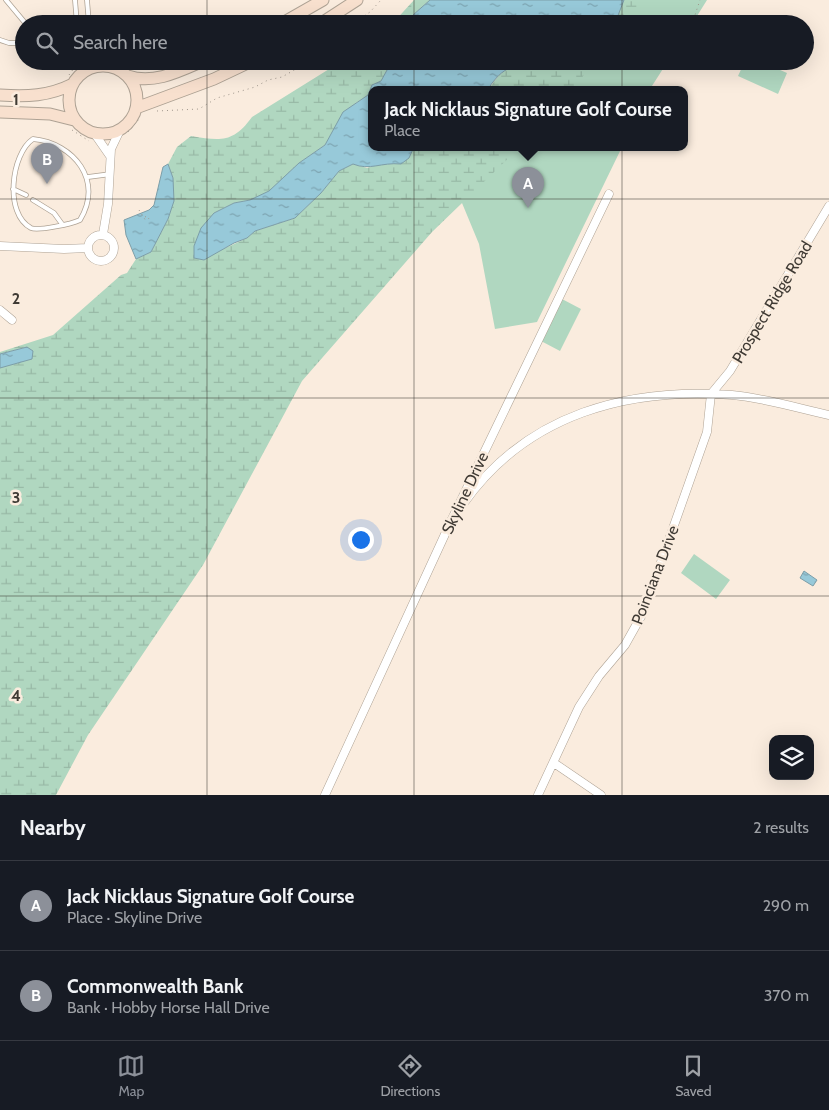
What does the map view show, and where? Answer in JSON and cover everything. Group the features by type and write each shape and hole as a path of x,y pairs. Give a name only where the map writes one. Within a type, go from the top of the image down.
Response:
{"main road":[{"path":"297,15 323,0"},
{"path":"334,15 357,0"},
{"path":"0,95 46,95 57,92 88,70"},
{"path":"120,70 128,76 140,79 155,78 178,70"},
{"path":"0,112 50,114 85,130 95,139 110,134 122,133 132,118 141,111 233,70"},
{"path":"128,76 136,91 141,111"},
{"path":"70,124 69,99 76,80"}],"street":[{"path":"103,234 111,174 110,156 113,142 122,133"},
{"path":"95,139 110,156"},
{"name":"Skyline Drive","path":"325,795 452,519 609,194"},
{"name":"Prospect Ridge Road","path":"711,394 730,372 829,206"},
{"path":"88,248 93,238 103,234"},
{"path":"88,248 95,260 109,259 113,255 114,246 112,239 103,234"},
{"path":"0,246 64,250 88,248"},
{"path":"0,310 12,320"},
{"path":"452,519 468,497 498,463 525,442 566,418 625,399 650,395 711,394 759,399 829,415"},
{"name":"Poinciana Drive","path":"538,795 579,707 600,676 625,645 643,613 707,432 711,394"},
{"path":"554,763 601,795"}],"lane":[{"path":"6,0 18,15"},
{"path":"75,0 76,15"},
{"path":"87,0 88,15"},
{"path":"0,40 15,42"},
{"path":"76,80 79,70"},
{"path":"33,139 53,143 73,157 88,177 90,190 86,211 80,220 40,229 32,228 25,222 19,212 13,189 17,159 25,145 33,139"},
{"path":"88,177 111,174"},
{"path":"13,189 26,195"},
{"path":"33,200 54,213 62,224"}],"path":[{"path":"366,15 381,0"},
{"path":"695,15 700,0"},
{"path":"152,112 173,109 199,109 217,98 255,87 268,80 282,77 294,70"},
{"path":"122,133 138,120 141,111"},
{"path":"70,124 95,139"},
{"path":"139,210 146,221"},
{"path":"144,218 147,216 149,219"}],"green space":[{"path":"414,0 430,0 413,15 400,15"},
{"path":"472,0 707,0 698,15 480,15"},
{"path":"624,0 643,0 634,15 618,15"},
{"path":"328,70 387,70 381,81 368,86 368,95 356,103 325,145 299,163 270,191 250,200 234,203 214,213 219,251 247,238 255,231 295,218 321,193 339,171 353,164 367,168 382,163 391,163 409,158 412,151 516,151 432,232 302,381 203,565 88,735 56,795 0,795 0,368 7,365 27,347 0,354 0,352 53,335 121,275 127,273 136,259 151,252 168,219 173,178 168,164 177,147 191,136 218,139 232,136 239,132 252,117"},
{"path":"534,70 662,70 652,86 544,86"},
{"path":"588,70 575,86 491,86 504,71"},
{"path":"741,70 780,70 787,73 778,94 738,76"},
{"path":"459,151 620,151 537,322 495,329 479,244 445,162"},
{"path":"562,299 581,309 560,351 541,341"},
{"path":"694,554 730,580 716,599 681,573"}],"water":[{"path":"430,0 624,0 618,15 413,15"},
{"path":"387,70 506,70 490,86 372,86 381,81"},
{"path":"368,95 368,151 412,151 409,158 401,164 365,167 353,164 339,171 321,193 295,218 255,231 247,238 204,260 194,258 194,246 201,228 214,213 234,203 250,200 269,191 299,163 325,145 343,112"},
{"path":"168,164 173,178 174,201 168,219 151,252 136,259 126,235 124,220 149,210 154,205 163,167"},
{"path":"27,347 33,351 32,359 0,368 0,354"},
{"path":"804,571 817,580 813,586 800,578"}],"place":[{"name":"Commonwealth Bank","path":"47,184"},
{"name":"Jack Nicklaus Signature Golf Course","path":"528,208"}]}
